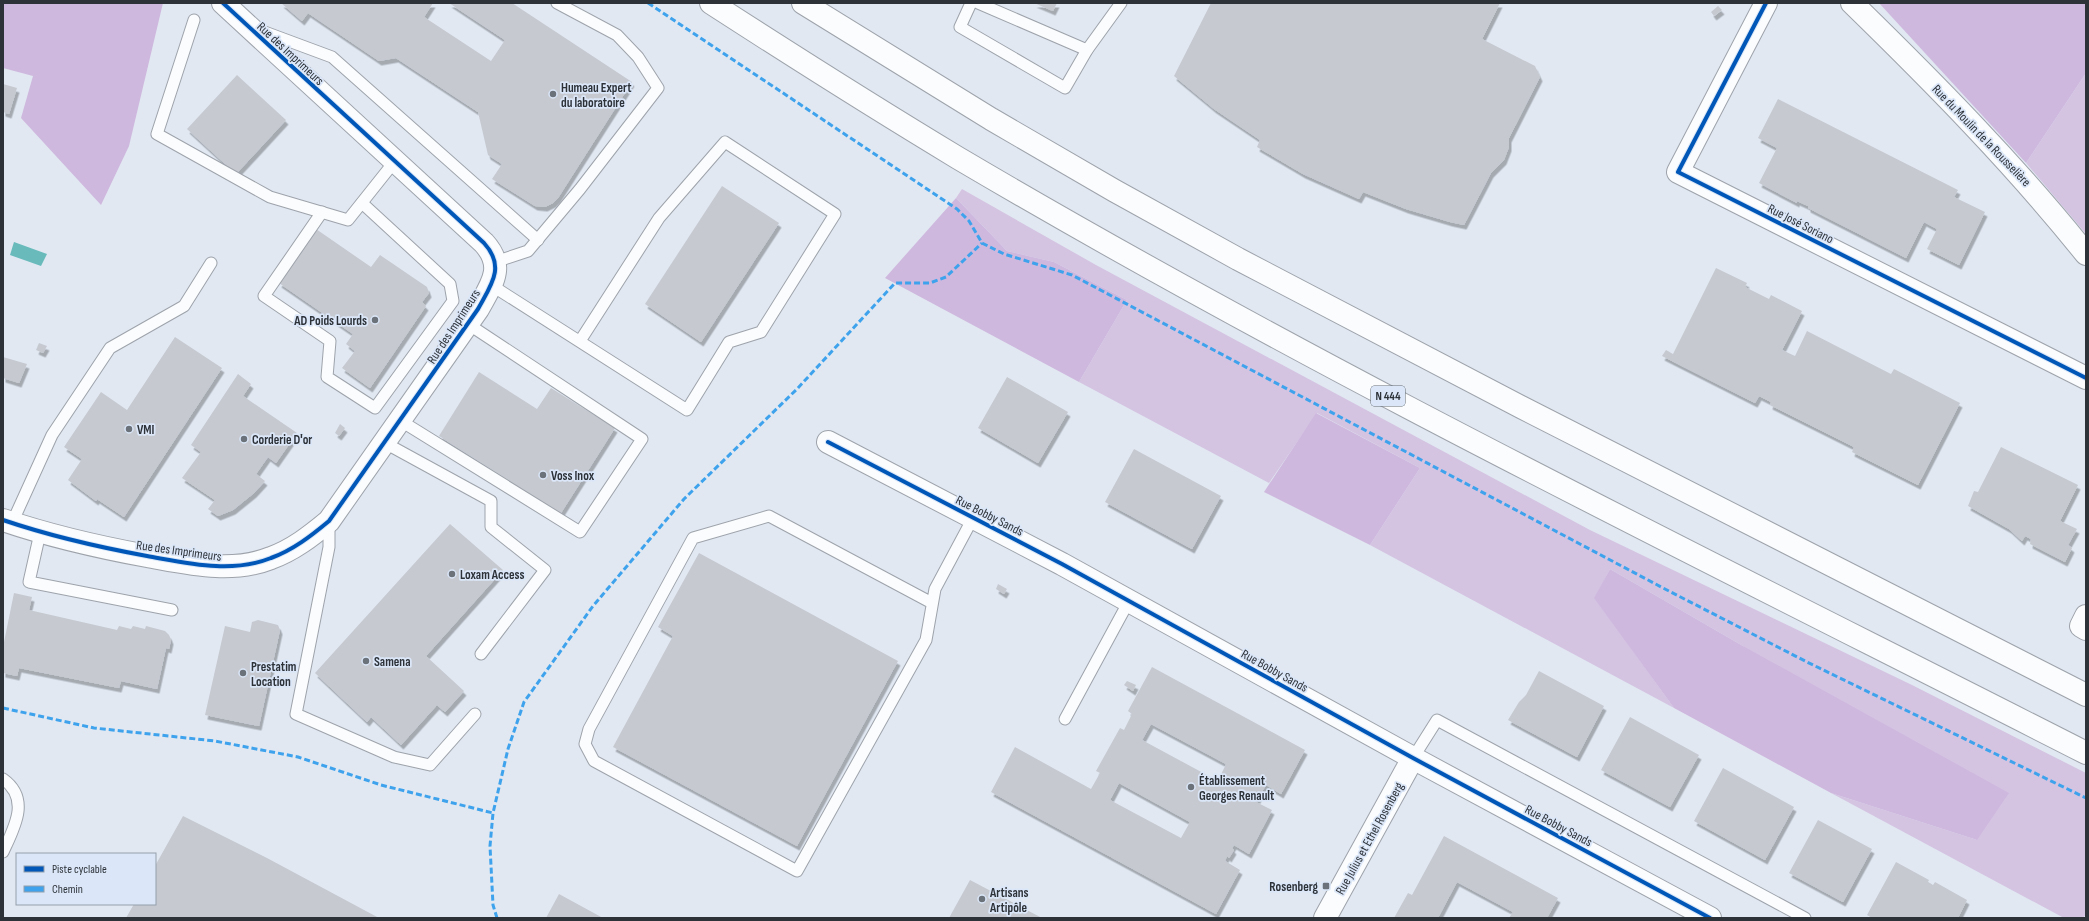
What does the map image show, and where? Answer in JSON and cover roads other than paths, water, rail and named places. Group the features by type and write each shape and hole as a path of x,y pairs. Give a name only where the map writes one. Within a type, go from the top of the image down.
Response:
{"main road":[{"name":"Rue des Imprimeurs","path":"8,521 40,533 102,548 192,564 234,567 270,559 302,543 329,521 468,324 491,285 496,269 495,262 493,253 484,243 223,3"},
{"name":"N 444","path":"711,3 957,157 1209,300 1427,416 2086,753"},
{"path":"803,3 991,119 1115,191 1238,259 1521,407 2086,695"},
{"name":"Rue José Soriano","path":"1766,3 1678,172 2086,378"},
{"path":"1841,3 1872,23"},
{"path":"1852,3 1872,23"},
{"name":"Rue du Moulin de la Rousselière","path":"1872,23 1981,131 2039,196 2086,254"},
{"name":"Rue Bobby Sands","path":"828,442 1129,601 1413,758 1710,918"},
{"path":"2086,616 2081,626 2086,629"},
{"name":"Rue Julius et Ethel Rosenberg","path":"1325,918 1413,758"}],"lane":[{"path":"495,262 528,251 580,190 658,88 638,57 617,35 558,3"},
{"path":"971,3 960,27 1065,88 1087,50 1121,3"},
{"path":"978,3 1087,50"},
{"path":"194,20 158,134 270,197 348,220 395,161"},
{"path":"249,26 332,57 538,240"},
{"path":"491,285 687,410 729,342 761,332 835,214 725,142 658,218 580,341"},
{"path":"322,212 264,296 330,340 326,377 375,408 454,301 450,284 362,202"},
{"path":"8,521 52,435 110,348 184,306 211,263"},
{"path":"401,421 580,532 642,439 468,324"},
{"path":"385,443 491,501 491,527 545,570 481,654"},
{"path":"932,603 769,516 693,538 590,729 585,744 594,761 797,871 926,640 932,603 934,589 973,518"},
{"path":"329,521 329,547 296,714 394,757 430,765 475,714"},
{"path":"40,533 29,582 172,610"},
{"path":"1065,719 1129,601"},
{"path":"1413,758 1437,720 1805,918"},
{"path":"3,779 13,790 19,812 18,820 3,852"}],"water":[{"path":"14,242 47,254 41,266 10,255"}],"place":[{"name":"Humeau Expert du laboratoire","path":"553,94"},
{"name":"AD Poids Lourds","path":"375,320"},
{"name":"VMI","path":"129,429"},
{"name":"Corderie D'or","path":"244,439"},
{"name":"Voss Inox","path":"543,475"},
{"name":"Loxam Access","path":"452,574"},
{"name":"Samena","path":"366,661"},
{"name":"Prestatim Location","path":"243,673"},
{"name":"Établissement Georges Renault","path":"1191,787"},
{"name":"Rosenberg","path":"1326,886"},
{"name":"Artisans Artipôle","path":"982,899"}]}
